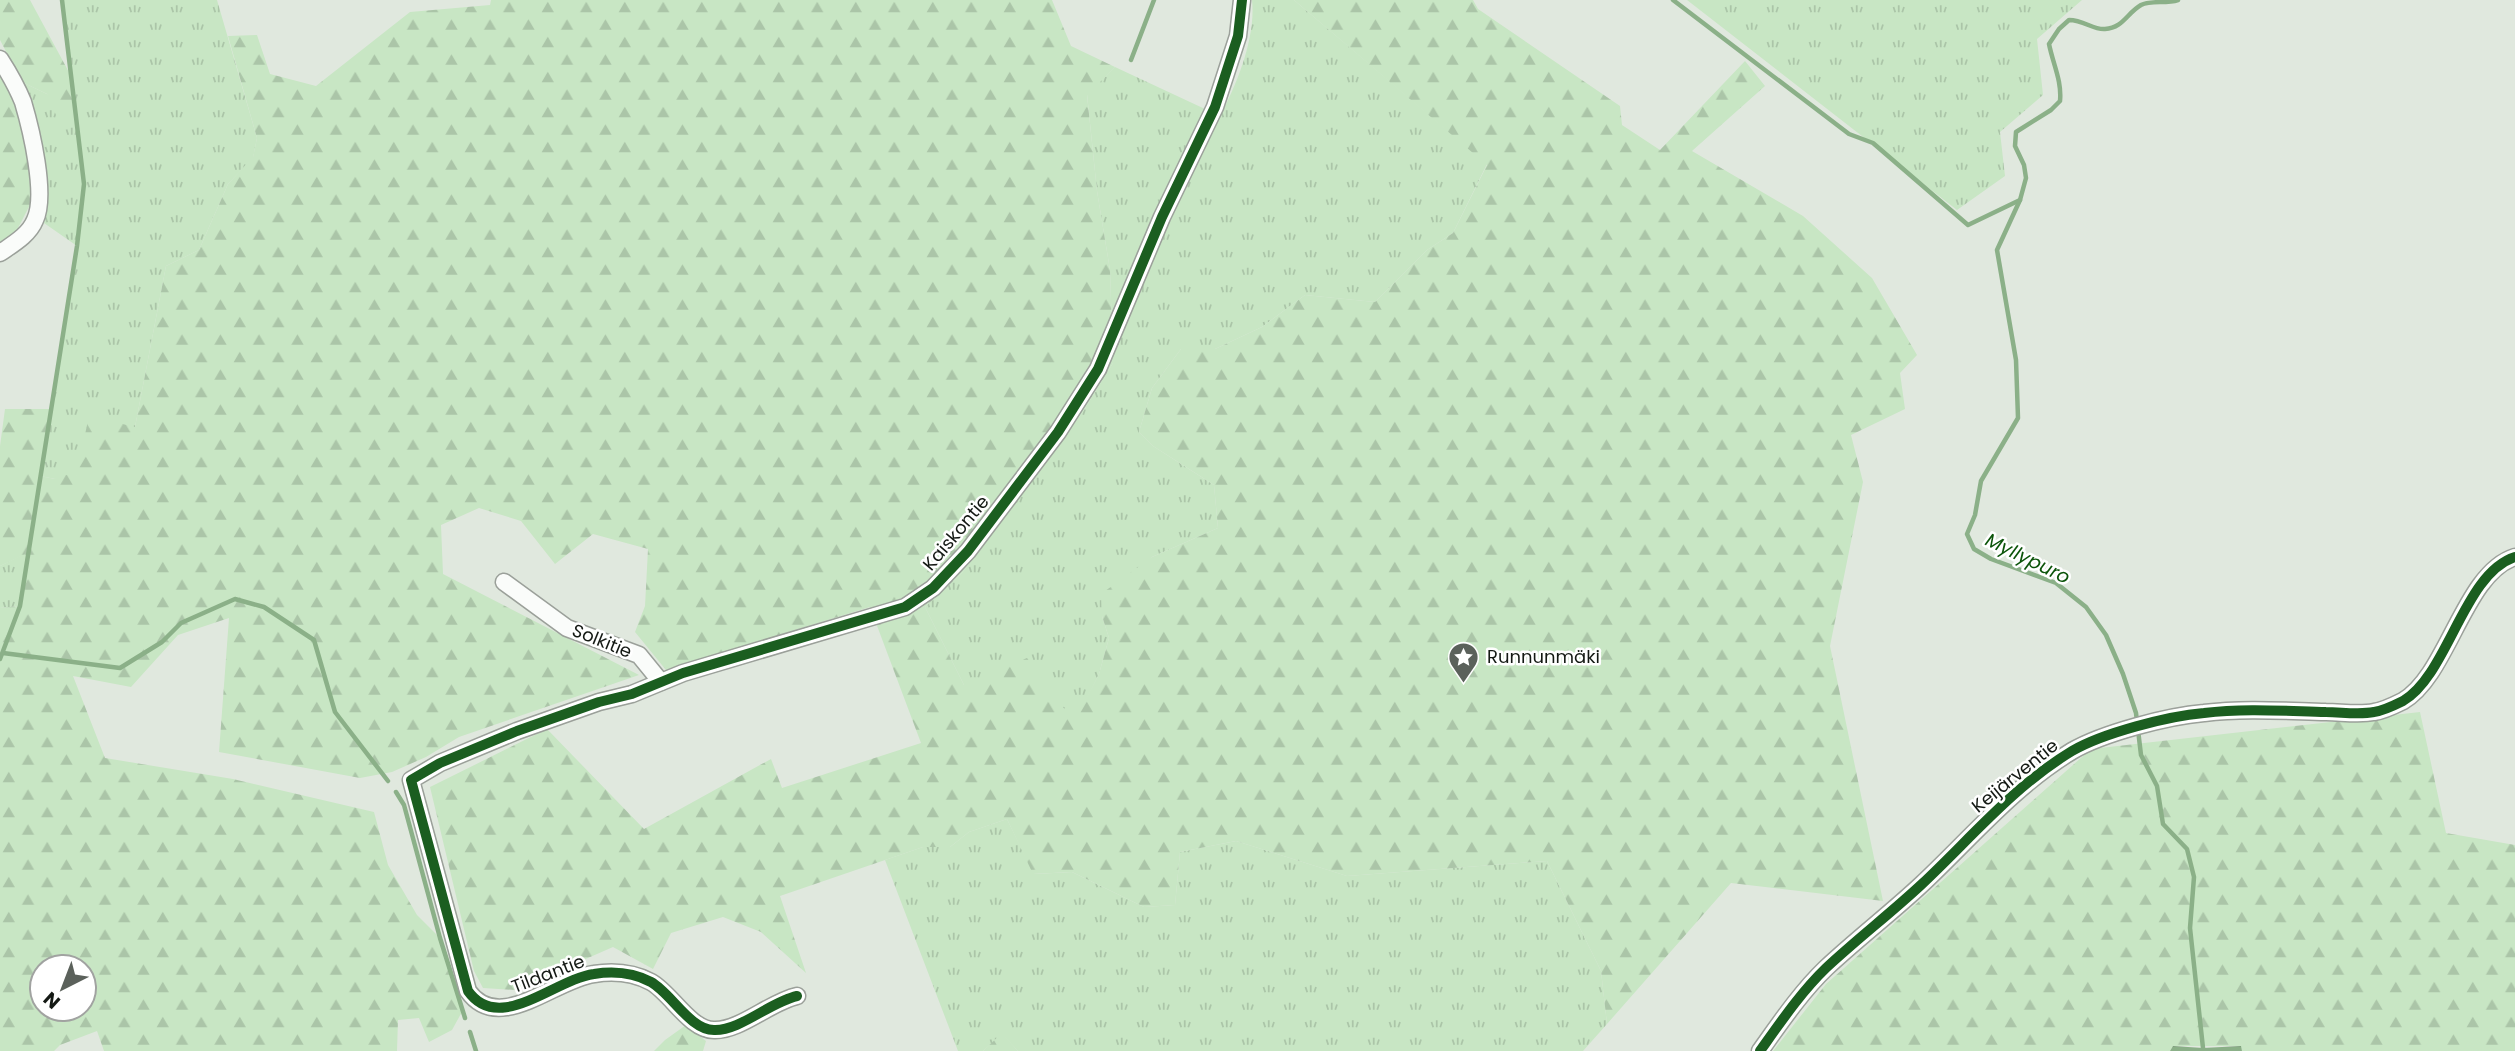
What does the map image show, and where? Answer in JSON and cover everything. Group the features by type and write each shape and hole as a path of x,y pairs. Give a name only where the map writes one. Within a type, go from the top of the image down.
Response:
{"street":[{"name":"Kaiskontie","path":"411,780 440,763 517,731 599,702 632,694 684,673 905,607 920,599 950,573 1058,432 1098,369 1162,217 1214,107 1238,36 1242,0"},
{"path":"0,59 23,103 36,162 40,199 35,221 22,238 0,253"},
{"name":"Keijärventie","path":"1760,1051 1786,1014 1824,970 1921,884 2013,796 2056,761 2105,738 2157,722 2203,713 2248,710 2373,713 2404,701 2423,684 2468,605 2490,574 2515,557"},
{"name":"Solkitie","path":"504,582 567,628 639,655 662,682"},
{"name":"Tildantie","path":"411,780 468,990 479,1002 490,1008 502,1009 518,1005 591,974 622,974 652,983 698,1024 712,1030 735,1025 784,999 797,996"}],"green space":[{"path":"0,0 30,0 71,76 75,116 56,115 47,94 22,82 0,40"},
{"path":"62,0 217,0 257,138 253,158 228,184 199,250 166,266 135,427 76,476 55,479 40,476 77,246 44,223 48,202 22,82 47,94 75,115"},
{"path":"491,0 1052,0 1071,46 1115,67 1087,95 1097,191 1110,270 1113,363 1082,413 962,573 925,607 964,685 1027,658 1074,722 1099,674 1109,638 1102,616 1101,594 1152,557 1218,528 1214,485 1153,446 1139,432 1152,388 1181,349 1215,349 1262,327 1305,295 1375,302 1427,250 1453,233 1487,165 1294,0 1473,0 1478,9 1620,106 1622,125 1660,150 1745,61 1765,86 1692,151 1803,216 1872,278 1917,355 1900,373 1905,409 1851,435 1863,482 1830,646 1883,901 1731,883 1607,1024 1601,971 1547,861 1347,876 1236,841 1180,852 1175,905 1144,907 1072,872 1033,874 1007,819 969,832 950,847 923,847 780,896 806,973 761,932 723,917 671,933 653,969 613,947 515,990 483,988 474,971 430,787 547,729 644,829 771,759 782,788 921,743 870,607 666,670 635,632 645,606 648,549 593,534 555,564 521,521 479,508 441,525 443,574 639,675 459,737 426,757 392,772 360,778 219,752 229,618 178,635 131,687 73,676 105,758 233,779 374,812 388,865 417,915 440,938 463,1010 452,1030 429,1042 419,1018 398,1020 397,1051 104,1051 97,1031 60,1045 54,1051 0,1051 0,608 20,606 28,553 0,566 0,446 5,409 51,409 40,476 55,479 59,474 76,476 89,416 135,427 166,266 199,250 228,184 253,157 257,138 228,36 257,35 270,74 316,86 410,12 490,5"},
{"path":"1252,0 1294,0 1487,164 1453,233 1427,250 1375,302 1305,295 1262,327 1215,349 1181,349 1152,388 1139,432 1153,446 1214,485 1218,528 1152,557 1102,616 1109,638 1099,674 1075,723 964,685 925,607 962,573 1082,413 1113,363 1110,270 1097,191 1087,94 1115,67 1220,116 1239,75 1248,45"},
{"path":"1687,0 2082,0 2037,39 2043,95 2000,132 2005,176 1957,210"},
{"path":"0,70 18,104 31,163 33,199 17,230 0,242"},
{"path":"28,552 20,606 0,608 0,566"},
{"path":"2420,712 2446,833 2515,845 2515,1051 2242,1051 2240,1046 2173,1046 2170,1051 1773,1051 1826,984 2091,749"},
{"path":"1007,819 1034,874 1072,872 1144,907 1175,905 1180,852 1236,841 1347,876 1547,861 1601,971 1607,1024 1583,1051 1018,1051 1002,1034 983,1051 958,1051 885,860 923,847 950,847 969,832"},
{"path":"686,1025 706,1041 703,1051 654,1051 665,1040"},
{"path":"1002,1033 1018,1051 983,1051"}],"shaded area":[{"path":"2173,1046 2241,1046 2242,1051 2170,1051"}],"waterway":[{"path":"0,659 20,606 77,246 84,184 62,0"},
{"path":"1131,60 1154,0"},
{"path":"1673,0 1849,134 1873,143 1968,225 2020,200"},
{"name":"Myllypuro","path":"2178,0 2141,5 2121,23 2111,28 2101,29 2069,20 2049,44 2058,79 2060,101 2051,110 2016,132 2015,146 2024,165 2026,178 2020,200 1997,250 2016,360 2018,418 1981,481 1975,515 1967,534 1974,549 1991,559 2056,583 2086,607 2106,635 2136,713 2141,755 2157,786 2163,824 2187,849 2194,877 2190,928 2203,1048"},
{"path":"3,653 120,668 162,642 181,623 235,599 264,607 314,640 335,712 388,781"},
{"path":"396,792 404,805 465,1018"},
{"path":"470,1032 476,1051"}],"cycle path":[{"path":"797,996 734,1026 714,1030 689,1018 651,982 623,973 601,973 579,978 511,1006 495,1008 481,1003 468,991 411,780 440,763 517,731 599,702 632,694 683,673 905,607 933,588 968,551 1058,432 1098,369 1162,217 1215,107 1238,36 1242,0"},
{"path":"1760,1051 1799,997 1826,968 1922,884 2031,780 2072,751 2118,732 2189,715 2249,710 2362,713 2392,706 2419,688 2482,583 2497,567 2515,557"}],"place":[{"name":"Runnunmäki","path":"1464,684"}]}
